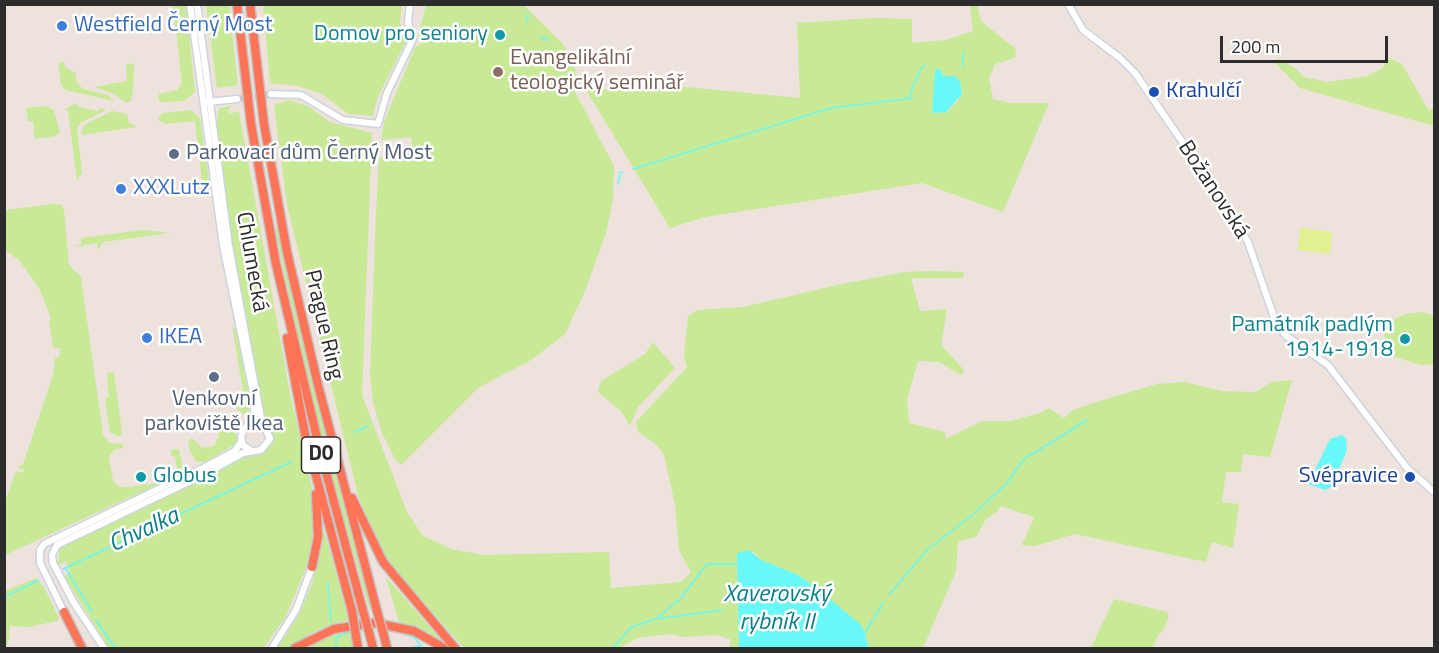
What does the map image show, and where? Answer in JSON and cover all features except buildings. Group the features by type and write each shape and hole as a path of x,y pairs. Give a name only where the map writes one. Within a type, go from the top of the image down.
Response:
{"highway":[{"name":"Prague Ring","path":"237,4 253,138 283,298 319,448 373,648"},
{"name":"Prague Ring","path":"250,4 260,94 282,225 339,467 387,648"},
{"path":"283,298 291,365 315,476 352,611 358,648"},
{"path":"339,467 383,562 455,648"},
{"path":"312,567 318,537 315,476"},
{"path":"64,612 82,648"},
{"path":"295,648 334,629 375,623 414,631 444,648"}],"main road":[{"name":"Chlumecká","path":"190,4 224,253 254,397 255,414 249,424"},
{"name":"Chlumecká","path":"197,4 229,246 261,418 266,427"},
{"path":"271,94 301,95 344,120 378,124 387,93 413,39 408,23 410,4"},
{"name":"Božanovská","path":"1068,4 1083,30 1120,58 1135,73 1225,204 1248,242 1275,320 1285,335 1328,365 1407,468 1434,492"},
{"path":"202,103 237,99"},
{"path":"64,612 41,566 39,553 44,544 235,451 241,441 242,432 249,424 258,423 266,427 270,436 267,446 259,451 243,453 201,476 68,537 55,547 52,563 80,612 105,648"},
{"path":"241,441 252,451"},
{"path":"272,648 296,610 312,567"}],"green space":[{"path":"523,4 563,44 574,65 580,89 574,90 614,166 613,200 606,233 585,291 565,334 531,360 478,388 401,465 395,459 382,433 373,402 370,375 376,212 379,158 413,154 411,137 381,140 384,122 415,47 421,44 422,39 418,36 426,5"},
{"path":"977,4 981,21 1016,49 1015,58 995,64 989,79 993,99 1011,103 1049,103 1003,212 922,183 705,217 670,228 586,90 686,87 800,98 797,23 873,18 912,19 912,43 946,40 973,31 970,5","holes":["936,70 943,76 959,100 946,112 932,113"]},
{"path":"173,5 186,6 195,92 184,101 161,102 158,99 159,94 177,90 182,83"},
{"path":"206,5 229,5 238,85 217,88"},
{"path":"263,5 402,5 400,23 407,39 377,99 373,116 348,114 322,94 298,86 270,83"},
{"path":"1279,58 1304,77 1327,82 1368,76 1383,68 1385,61 1389,58 1402,64 1429,111 1434,107 1434,126 1300,88 1275,63"},
{"path":"64,62 65,67 76,73 77,83 83,89 108,95 114,101 65,90 61,85 58,63"},
{"path":"134,63 131,101 127,103 114,94 94,87 127,81 126,65"},
{"path":"289,100 308,106 330,122 372,133 362,395 407,512 423,536 451,549 483,555 609,552 611,588 681,582 691,572 679,550 675,504 664,455 657,445 638,432 636,422 687,367 684,357 688,316 698,310 743,307 842,284 905,272 931,271 964,272 963,278 911,278 920,311 947,309 941,345 963,369 964,374 960,375 940,362 918,361 907,399 909,423 945,432 946,439 982,421 1010,421 1041,413 1049,408 1064,418 1071,411 1090,404 1157,384 1185,382 1221,391 1256,392 1272,382 1292,380 1270,457 1243,454 1241,472 1226,472 1222,502 1239,504 1233,548 1212,542 1206,562 1075,534 1035,546 1022,545 1034,517 1000,506 997,512 986,519 976,537 958,541 956,571 923,648 869,648 862,626 798,575 761,560 754,552 737,553 739,648 730,648 730,639 716,635 685,637 670,634 637,638 620,648 464,648 391,565 378,545 358,495 287,205 274,105"},
{"path":"76,103 79,107 98,111 100,108 106,110 77,127 82,173 77,180 68,111 64,110"},
{"path":"234,105 230,107 228,114 239,111 290,394 312,488 312,540 306,568 286,616 264,648 109,648 64,576 70,573 66,561 58,565 59,550 72,539 246,455 261,454 272,442 272,431 265,419 234,258 215,121 218,120 220,108"},
{"path":"45,106 54,110 60,132 56,136 35,139 33,121 28,121 26,108"},
{"path":"191,110 200,118 209,181 202,182 195,121 165,124 158,120 162,113"},
{"path":"112,111 127,114 129,123 137,127 81,135 84,125"},
{"path":"62,205 64,210 69,265 81,277 103,435 110,443 123,444 123,448 115,449 109,456 113,481 120,487 129,487 157,483 178,475 5,555 5,501 16,471 23,473 24,470 17,467 23,464 53,375 55,358 59,357 61,349 53,347 49,321 51,318 40,290 20,261 5,250 5,210"},
{"path":"278,228 308,361 371,607 369,608 324,448 275,229"},
{"path":"1300,228 1332,232 1330,254 1298,250"},
{"path":"143,230 171,233 103,242 98,250 97,243 74,247 81,244 81,238"},
{"path":"1423,312 1434,316 1434,364 1421,365 1392,356 1387,352 1383,329 1390,321 1406,314"},
{"path":"232,326 236,331 249,395 249,411 243,414 236,408 243,391"},
{"path":"653,342 675,368 638,407 630,426 621,411 598,392 599,387 601,381 645,354"},
{"path":"114,372 122,433 119,437 110,432 105,399 109,397 107,373"},
{"path":"216,420 236,433 237,443 205,462 197,462 190,452 188,440 193,439 202,448 214,446 219,437"},
{"path":"175,449 179,450 183,469 178,475 175,456 171,456 171,450"},
{"path":"323,527 349,620 317,630 287,648 277,648 299,615 312,584"},
{"path":"386,577 442,641 442,642 399,622"},
{"path":"36,578 44,587 59,618 57,621 28,627 10,626 8,644 5,648 5,591"},
{"path":"1114,599 1167,612 1169,616 1153,648 1091,648"},
{"path":"350,628 354,648 302,648 321,637"}],"water":[{"path":"935,69 941,70 943,76 955,76 960,82 962,94 946,112 932,113"},
{"path":"1342,435 1346,438 1347,450 1332,487 1325,490 1308,484 1330,439"},
{"name":"Xaverovský rybník II","path":"749,550 761,560 798,575 818,589 862,626 869,648 739,648 737,553"}],"waterway":[{"name":"Chvalka","path":"527,22 528,15"},
{"name":"Chvalka","path":"541,38 549,40"},
{"path":"963,53 963,67"},
{"path":"909,97 921,68 926,66"},
{"path":"633,169 831,108 913,98"},
{"name":"Chvalka","path":"618,184 620,173 623,172"},
{"path":"889,595 927,550 975,513 1007,483 1023,460 1087,420"},
{"name":"Chvalka","path":"354,432 368,426"},
{"name":"Chvalka","path":"63,569 291,462"},
{"path":"656,619 681,598 707,564 738,564"},
{"path":"66,569 92,612"},
{"name":"Chvalka","path":"4,597 39,580"},
{"path":"328,583 331,621"},
{"path":"864,635 883,603"},
{"path":"613,648 631,627 656,619 722,610"},
{"path":"96,620 115,648"},
{"path":"336,638 350,631"},
{"path":"402,633 415,638 421,646 410,648"},
{"path":"336,637 336,648"}],"tunnel":[{"path":"237,99 271,94"}],"place":[{"name":"Westfield Černý Most","path":"62,26"},
{"name":"Domov pro seniory","path":"500,35"},
{"name":"Evangelikální teologický seminář","path":"498,72"},
{"name":"Krahulčí","path":"1154,92"},
{"name":"Parkovací dům Černý Most","path":"174,154"},
{"name":"XXXLutz","path":"121,189"},
{"name":"IKEA","path":"147,338"},
{"name":"Památník padlým 1914-1918","path":"1405,339"},
{"name":"Venkovní parkoviště Ikea","path":"214,377"},
{"name":"Globus","path":"141,477"},
{"name":"Svépravice","path":"1410,477"}]}
